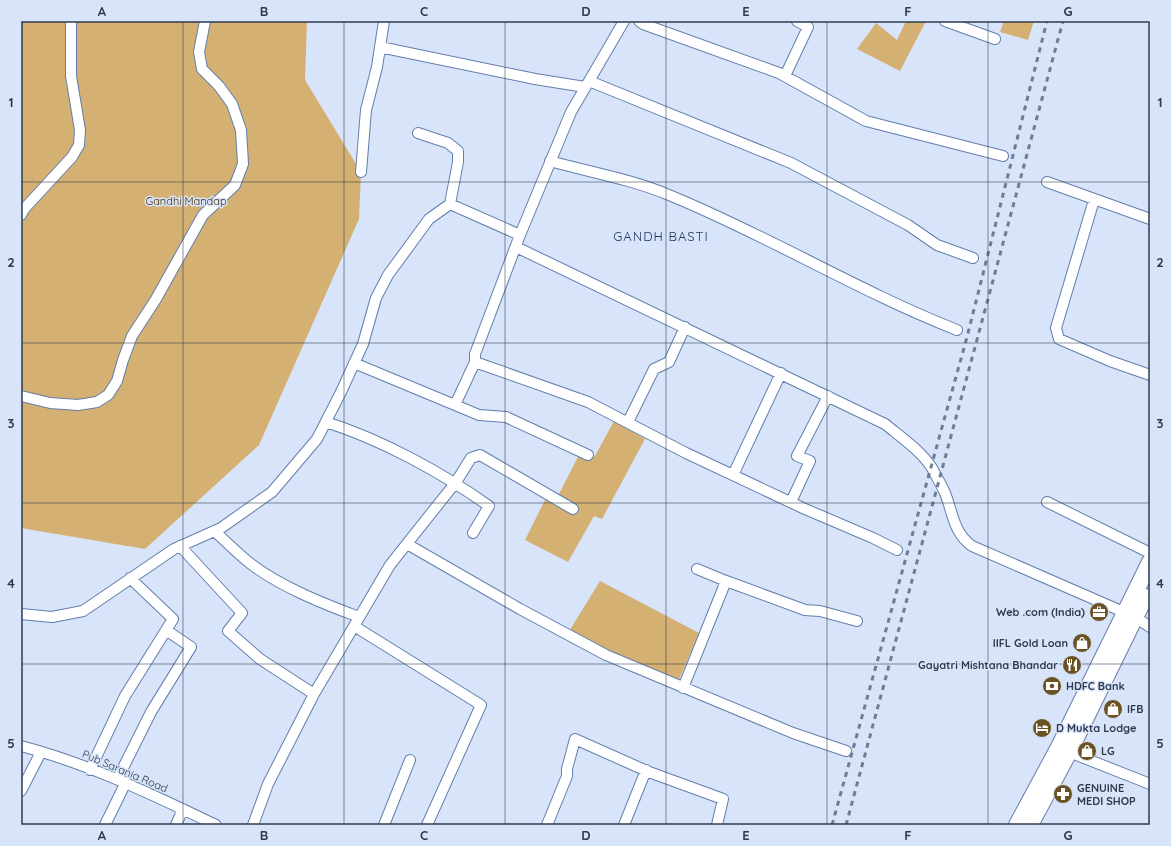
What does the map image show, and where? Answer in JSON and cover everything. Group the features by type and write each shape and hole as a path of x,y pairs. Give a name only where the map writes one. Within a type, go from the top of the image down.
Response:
{"main road":[{"path":"1030,825 1069,752 1130,614 1150,562"},
{"path":"1017,825 1130,614 1150,586"}],"street":[{"path":"21,215 24,209 72,157 79,145 80,130 71,76 71,21"},
{"path":"21,396 50,403 78,405 97,402 108,395 117,381 122,360 132,336 156,299 203,215 235,185 243,164 241,130 232,104 219,86 202,69 198,52 205,21"},
{"path":"361,172 366,110 380,47 384,21"},
{"path":"454,405 475,362 475,354 520,235 571,112 624,21"},
{"path":"639,21 643,24 785,76 866,121 1003,156"},
{"path":"785,76 810,24 797,21"},
{"path":"945,21 995,40"},
{"path":"380,47 535,80 587,84 791,163 908,225 937,245 972,258"},
{"path":"21,614 52,617 83,612 130,578 180,546 214,531 272,492 317,439 363,344 376,298 388,275 429,219 450,204 458,162 458,151 448,143 418,134"},
{"path":"550,162 627,181 668,195 816,266 957,330"},
{"path":"1047,182 1150,219"},
{"path":"1094,200 1056,328 1057,333 1059,339 1110,362 1150,375"},
{"path":"450,204 520,235"},
{"path":"516,247 885,424 919,452 939,481 945,493 955,527 964,540 972,546 1130,614 1150,627"},
{"path":"628,422 654,369 669,362 685,327"},
{"path":"475,362 588,402 733,475 874,538 897,550"},
{"path":"354,363 479,415 506,417 588,455"},
{"path":"733,475 781,373"},
{"path":"791,502 810,461 797,456 828,396"},
{"path":"326,422 354,431 456,482 489,506 473,533"},
{"path":"253,825 268,784 314,694 356,621 390,565 456,482 471,458 480,455 573,509"},
{"path":"1047,502 1150,553"},
{"path":"214,531 252,564 276,579 334,608 356,621 481,705 427,825"},
{"path":"407,544 520,609 606,655 793,733 846,751"},
{"path":"180,546 242,612 228,631 260,659 314,694"},
{"path":"697,569 805,610 820,611 858,621"},
{"path":"90,770 125,696 173,619 130,578"},
{"path":"683,688 726,581"},
{"path":"105,825 122,780 151,712 192,647 166,630"},
{"path":"547,825 567,776 575,739 646,770 723,799 717,825"},
{"name":"Pub Sarania Road","path":"21,746 60,756 90,770 122,780 216,825"},
{"path":"21,791 41,752"},
{"path":"1069,752 1150,784"},
{"path":"384,825 410,760"},
{"path":"624,825 646,770"},
{"path":"176,825 183,809"}],"green space":[{"name":"Gandhi Mandap","path":"21,21 307,21 305,80 361,172 359,219 259,445 145,549 21,528"},
{"path":"906,21 926,21 900,71 857,49 876,23 897,40"},
{"path":"1004,21 1034,21 1028,40 1000,32"},
{"path":"614,421 645,439 602,519 594,516 568,562 525,540 545,500 559,494 581,451 595,456"},
{"path":"600,581 699,633 677,684 568,633"}],"railway":[{"path":"832,825 967,337 1047,21"},
{"path":"846,825 1063,21"}],"place":[{"name":"Web .com (India)","path":"1099,612"},
{"name":"IIFL Gold Loan","path":"1082,643"},
{"name":"Gayatri Mishtana Bhandar","path":"1072,665"},
{"name":"HDFC Bank","path":"1052,686"},
{"name":"IFB","path":"1113,709"},
{"name":"D Mukta Lodge","path":"1042,728"},
{"name":"LG","path":"1087,751"},
{"name":"GENUINE MEDI SHOP","path":"1063,794"}],"district":[{"name":"GANDH BASTI","path":"661,236"}]}
